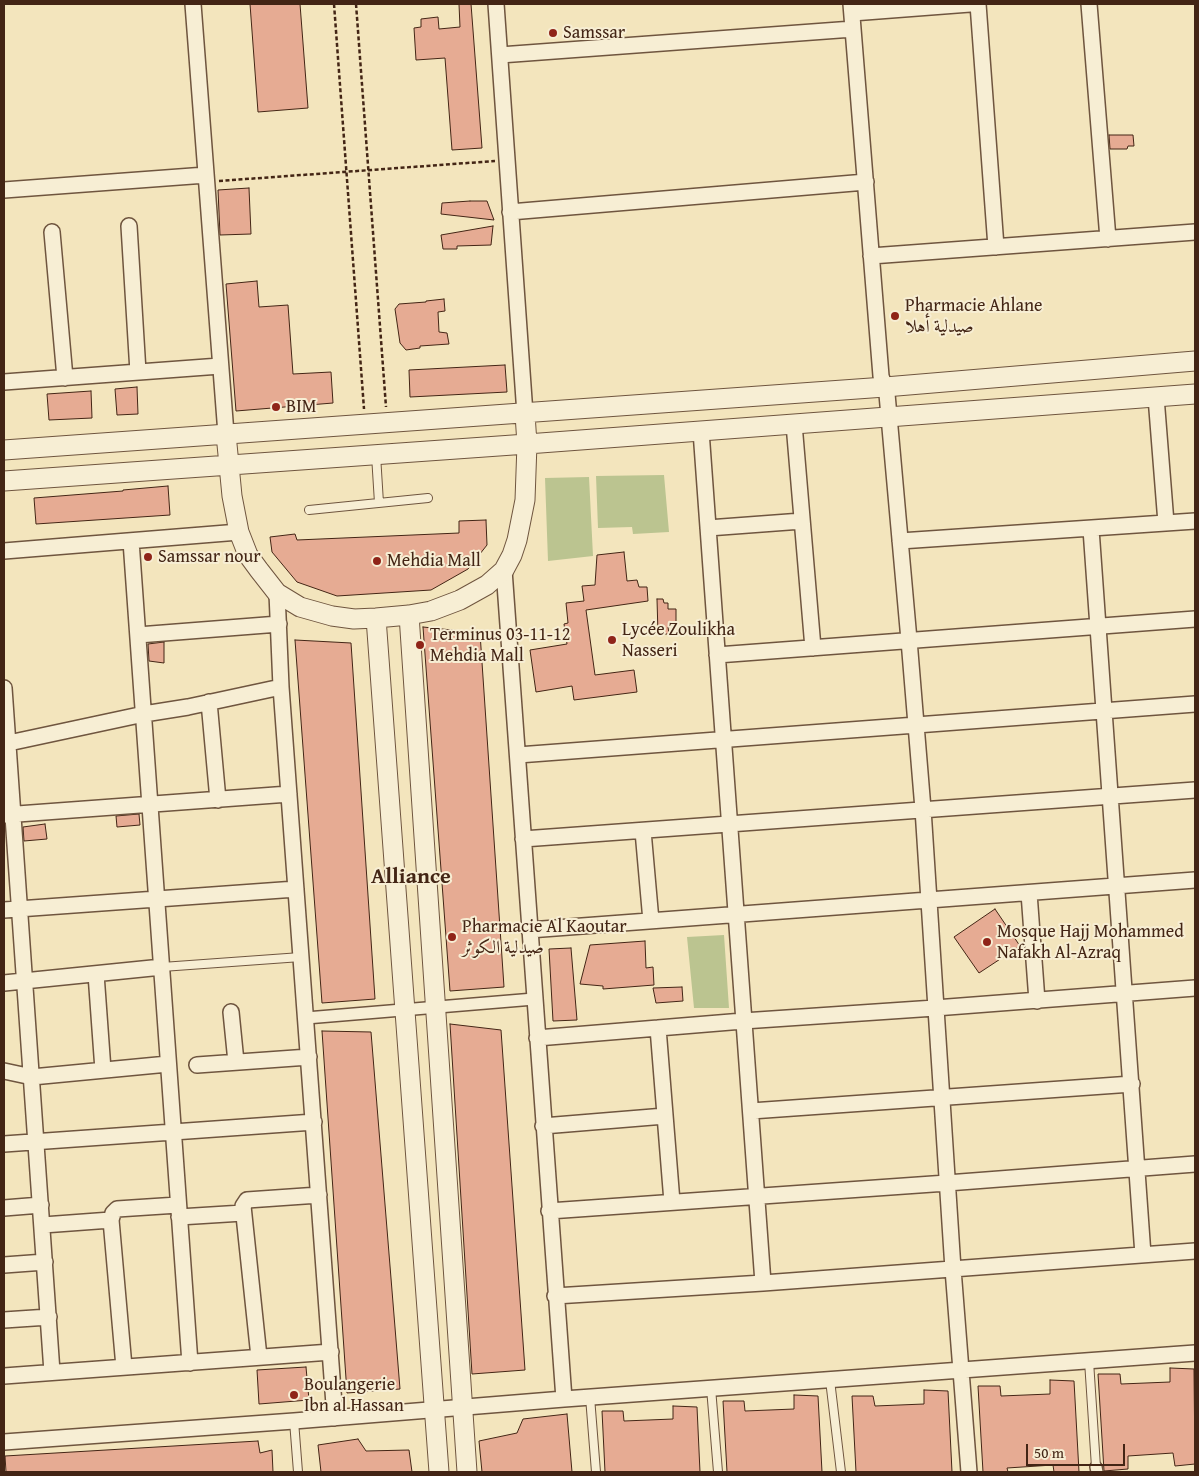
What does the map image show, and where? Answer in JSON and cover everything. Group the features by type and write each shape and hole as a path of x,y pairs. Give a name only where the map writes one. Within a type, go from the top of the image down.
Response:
{"street":[{"path":"194,4 228,464 239,532 248,555 277,592 300,607 354,619 409,615 431,611 460,600 487,585 504,570 512,555 521,523 525,500 527,444 496,4"},
{"path":"969,1472 953,1269 916,724 887,394 881,376 852,8 970,4"},
{"path":"978,4 996,248"},
{"path":"1089,4 1108,239"},
{"path":"500,55 853,29"},
{"path":"4,190 206,179"},
{"path":"510,212 866,182"},
{"path":"129,226 138,372"},
{"path":"52,232 65,378"},
{"path":"871,256 1195,232"},
{"path":"4,450 525,414 1195,361"},
{"path":"4,382 220,366"},
{"path":"4,481 1195,394"},
{"path":"1156,397 1166,523"},
{"path":"794,424 813,648"},
{"path":"701,431 763,1283"},
{"path":"708,528 802,520"},
{"path":"900,541 1195,521"},
{"path":"1091,529 1143,1255"},
{"path":"4,551 239,532"},
{"path":"131,541 190,1362"},
{"path":"504,570 555,1296 564,1399"},
{"path":"277,592 281,687 335,1418"},
{"path":"409,615 467,1472"},
{"path":"376,618 438,1472"},
{"path":"717,655 1195,619"},
{"path":"138,635 279,624"},
{"path":"6,743 281,687"},
{"path":"4,688 8,815 20,909 26,982 52,1372"},
{"path":"209,702 218,800"},
{"path":"518,755 1195,704"},
{"path":"523,839 1195,790"},
{"path":"8,815 289,794"},
{"path":"644,831 650,921"},
{"path":"530,930 1195,880"},
{"path":"4,910 296,890"},
{"path":"1029,893 1037,1001"},
{"path":"4,983 162,967"},
{"path":"96,974 103,1070"},
{"path":"537,1038 1195,988"},
{"path":"306,1018 534,999"},
{"path":"231,1012 236,1062"},
{"path":"658,1028 672,1202"},
{"path":"197,1064 309,1057"},
{"path":"4,1071 32,1077 168,1064"},
{"path":"751,1111 1132,1084"},
{"path":"543,1126 665,1116"},
{"path":"4,1144 314,1122"},
{"path":"549,1211 947,1184 1195,1164"},
{"path":"259,1357 242,1206 247,1200 319,1195"},
{"path":"4,1208 41,1205"},
{"path":"124,1367 111,1220 113,1212 117,1210 243,1213"},
{"path":"42,1225 111,1220"},
{"path":"555,1296 763,1283 1195,1251"},
{"path":"4,1265 45,1262"},
{"path":"4,1320 49,1317"},
{"path":"4,1376 331,1352"},
{"path":"4,1442 1195,1353"}],"lane":[{"path":"376,454 379,503"},
{"path":"309,510 428,498"},
{"path":"162,967 301,957"},
{"path":"1089,1361 1096,1469"},
{"path":"830,1380 841,1472"},
{"path":"712,1388 718,1472"},
{"path":"590,1397 596,1472"},
{"path":"294,1421 298,1472"}],"path":[{"path":"334,4 365,424"},
{"path":"356,4 387,423"},
{"path":"206,179 346,172 506,160"}],"green space":[{"path":"664,475 669,532 633,534 632,527 598,528 596,476"},
{"path":"589,477 593,556 548,561 545,478"},
{"path":"724,935 729,1008 694,1008 687,937"}],"building":[{"path":"250,4 300,4 308,108 258,112"},
{"path":"459,4 471,4 482,148 452,150 445,58 416,60 414,28 421,27 421,19 438,17 439,29 460,27"},
{"path":"1109,135 1133,135 1134,146 1128,146 1127,149 1110,149"},
{"path":"249,188 251,234 220,235 218,190"},
{"path":"487,201 494,220 441,214 442,203"},
{"path":"493,226 491,245 457,246 457,249 443,249 441,235"},
{"path":"257,281 259,307 288,305 293,374 331,372 333,403 236,411 226,284"},
{"path":"444,299 445,311 438,312 439,332 447,333 449,344 420,346 420,348 406,350 400,343 395,309 399,304"},
{"path":"505,365 507,392 410,397 409,370"},
{"path":"137,387 138,414 117,415 115,389"},
{"path":"91,391 92,418 49,420 47,394"},
{"path":"168,486 170,515 36,524 34,498"},
{"name":"Mehdia Mall","path":"486,520 487,545 468,569 431,590 337,596 297,582 272,552 270,537 295,534 297,540 459,533 459,521"},
{"path":"624,552 627,581 637,580 639,587 647,587 648,601 586,610 595,675 634,670 637,692 574,700 572,686 536,692 530,650 567,644 564,624 568,623 566,603 584,601 582,586 595,585 597,555"},
{"path":"657,599 663,599 664,603 668,603 668,609 676,609 676,628 668,627 669,634 658,634"},
{"path":"423,627 480,633 504,987 450,991"},
{"path":"295,640 351,643 375,999 322,1003"},
{"path":"164,642 164,663 149,661 148,644"},
{"path":"139,814 140,825 117,827 116,816"},
{"path":"45,824 47,839 24,841 23,827"},
{"name":"Mosque Hajj Mohammed Nafakh Al-Azraq","path":"995,909 1020,946 979,973 954,937"},
{"path":"645,941 646,968 653,967 654,985 603,989 603,986 580,984 590,945"},
{"path":"571,948 577,1020 553,1021 549,949"},
{"path":"682,987 683,1001 656,1003 653,988"},
{"path":"450,1024 501,1030 525,1370 472,1374"},
{"path":"322,1031 371,1032 400,1389 347,1393"},
{"path":"306,1367 309,1400 259,1404 257,1370"},
{"path":"1170,1368 1194,1369 1195,1464 1175,1466 1173,1453 1128,1456 1128,1469 1104,1471 1098,1374 1120,1374 1121,1384 1170,1382"},
{"path":"1050,1380 1074,1381 1079,1472 1054,1472 1053,1465 1007,1468 1008,1472 983,1472 978,1386 1000,1386 1001,1396 1050,1394"},
{"path":"924,1390 948,1391 952,1472 856,1472 852,1396 873,1396 875,1406 924,1404"},
{"path":"794,1395 818,1396 822,1472 727,1472 723,1401 744,1401 745,1411 794,1409"},
{"path":"673,1406 697,1407 700,1472 605,1472 602,1411 623,1411 624,1421 673,1419"},
{"path":"567,1414 572,1472 482,1472 479,1441 517,1433 523,1419"},
{"path":"358,1439 366,1451 409,1450 412,1472 321,1472 318,1445"},
{"path":"258,1441 260,1453 272,1450 273,1472 6,1472 5,1456"}],"place":[{"name":"Samssar","path":"553,33"},
{"name":"Pharmacie Ahlane صيدلية أهلا","path":"895,316"},
{"name":"BIM","path":"276,407"},
{"name":"Samssar nour","path":"148,557"},
{"name":"Mehdia Mall","path":"377,561"},
{"name":"Lycée Zoulikha Nasseri","path":"612,640"},
{"name":"Terminus 03-11-12 Mehdia Mall","path":"420,645"},
{"name":"Pharmacie Al Kaoutar صيدلية الكوثر","path":"452,937"},
{"name":"Mosque Hajj Mohammed Nafakh Al-Azraq","path":"987,942"},
{"name":"Boulangerie Ibn al Hassan","path":"294,1395"}],"district":[{"name":"Alliance","path":"411,877"}]}
